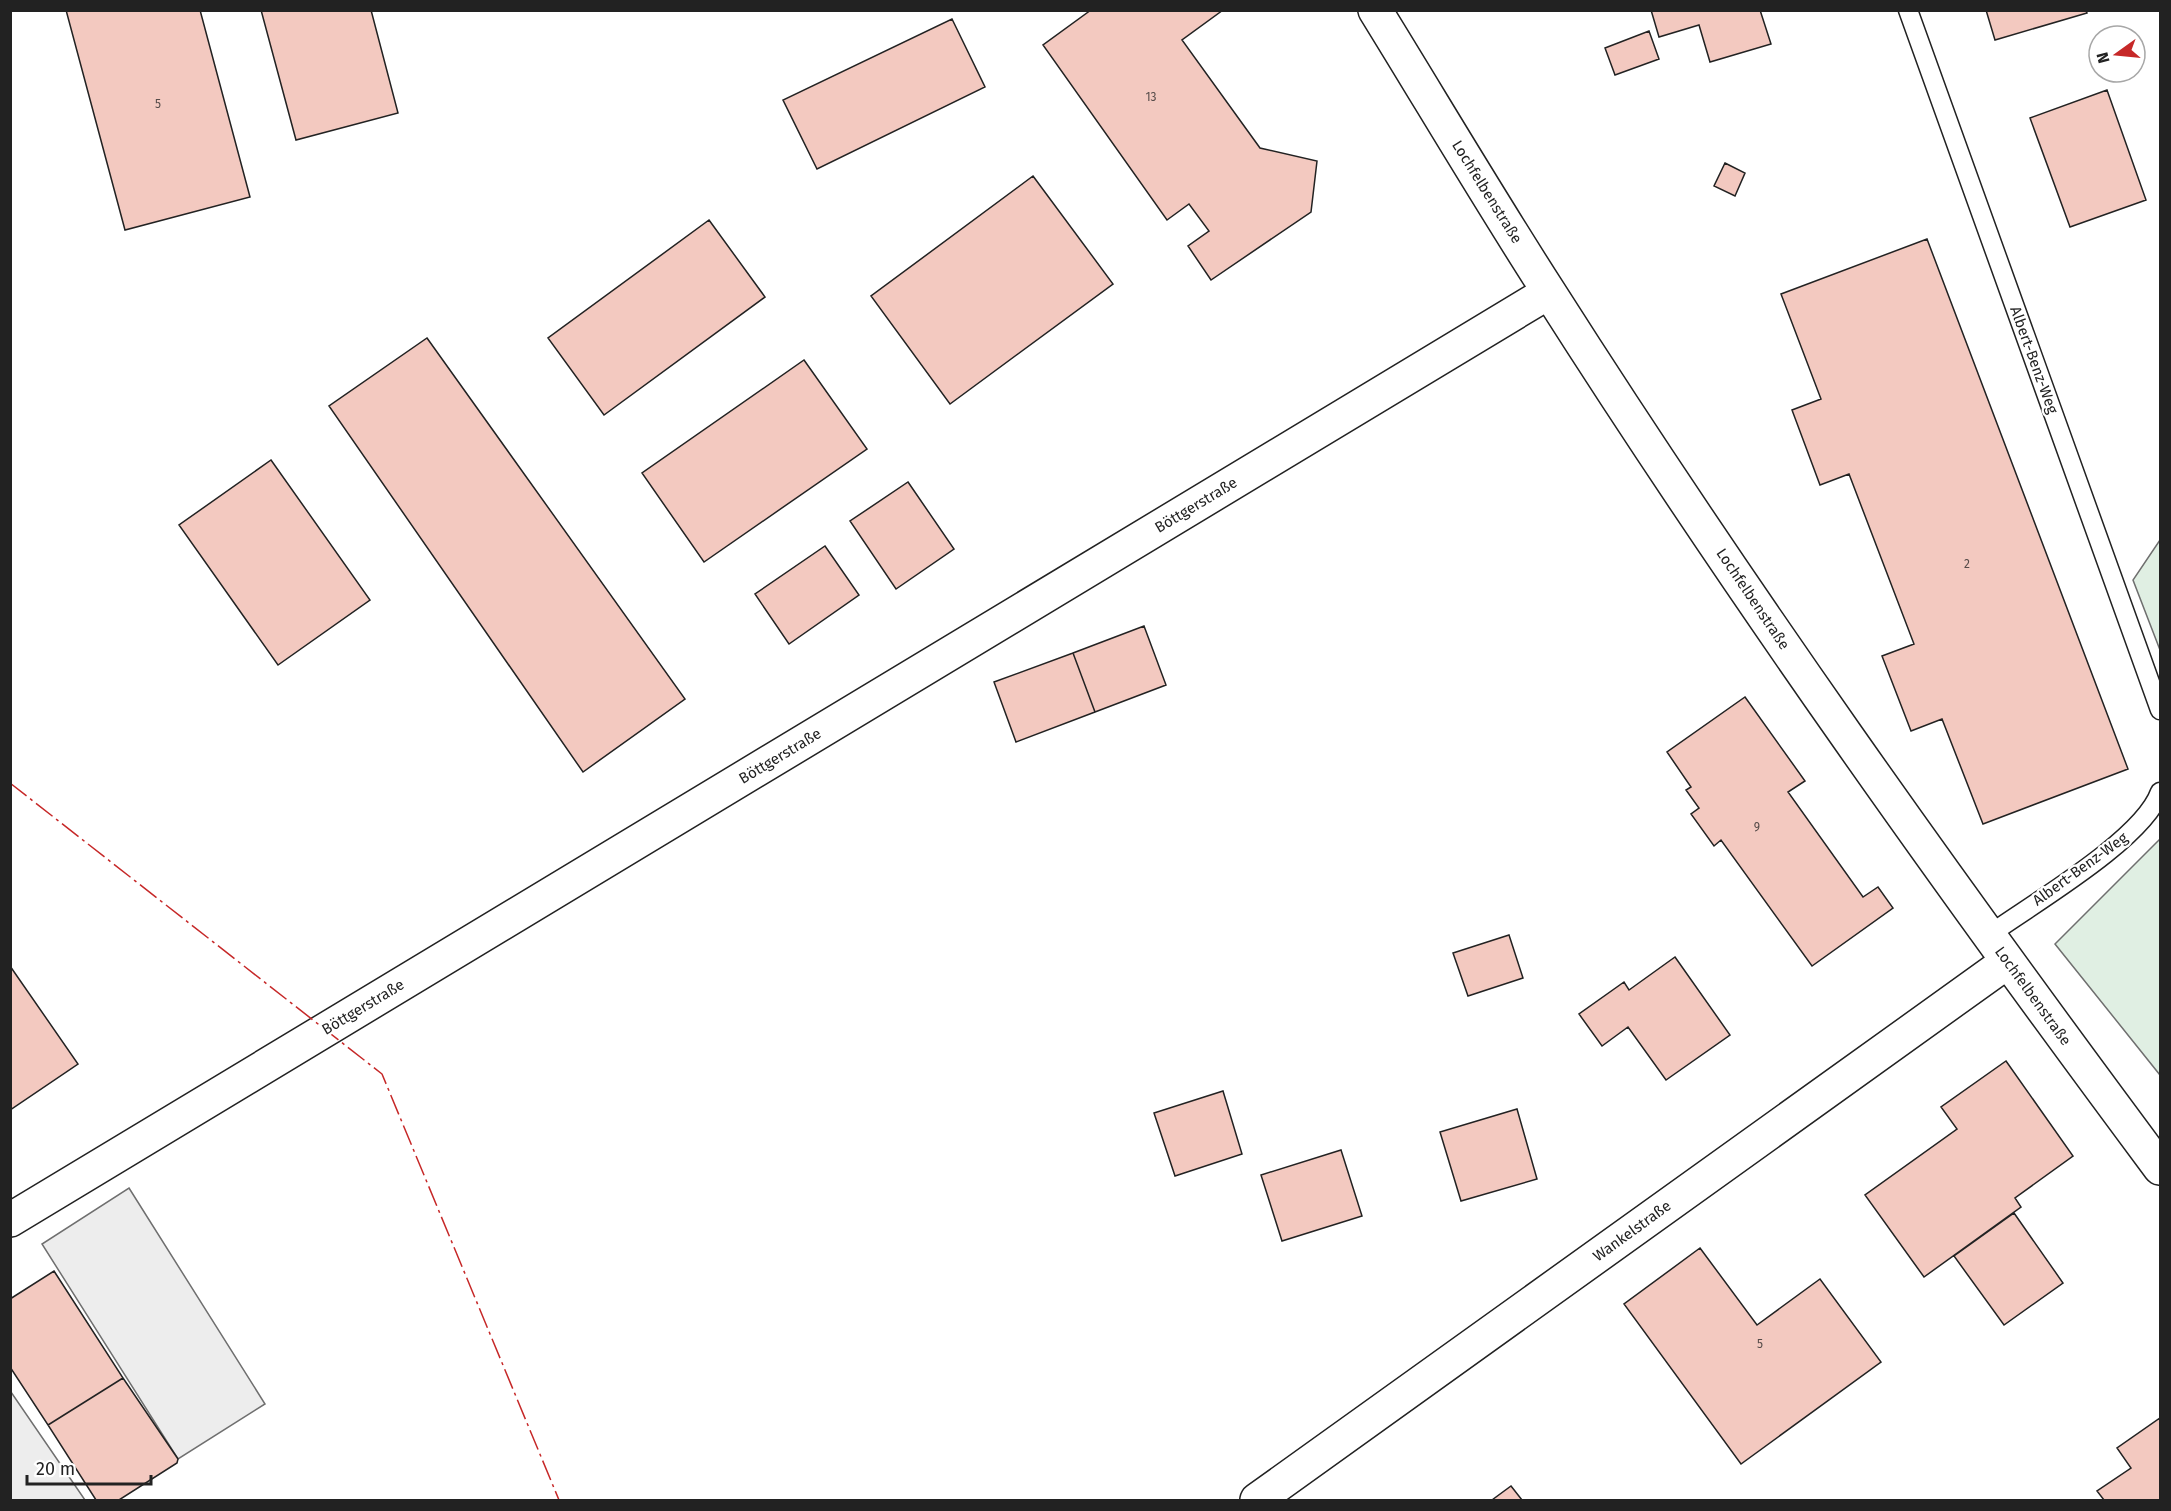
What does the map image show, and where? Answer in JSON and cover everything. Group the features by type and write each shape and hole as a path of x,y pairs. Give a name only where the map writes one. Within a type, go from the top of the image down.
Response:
{"street":[{"name":"Lochfelbenstraße","path":"1375,10 1549,292 1763,614 2007,962 2160,1168"},
{"name":"Böttgerstraße","path":"10,1220 1549,292"},
{"name":"Wankelstraße","path":"1257,1500 2007,962"}],"lane":[{"name":"Albert-Benz-Weg","path":"1908,10 2160,710"},
{"name":"Albert-Benz-Weg","path":"1989,935 2123,841 2145,818 2160,792"}],"green space":[{"path":"2160,540 2160,650 2133,580"},
{"path":"2160,839 2160,1075 2055,944"}],"shaded area":[{"path":"129,1188 265,1404 178,1459 42,1244"},
{"path":"11,1392 85,1500 11,1500"}],"building":[{"path":"66,10 200,10 250,197 125,230"},
{"path":"261,10 371,10 398,113 296,140"},
{"path":"1091,10 1223,10 1182,40 1260,148 1317,161 1311,212 1211,280 1188,246 1209,231 1189,204 1167,220 1043,45"},
{"path":"1651,10 1760,10 1771,44 1710,62 1699,25 1659,37"},
{"path":"1986,10 2086,10 2087,13 1995,40"},
{"path":"952,19 985,87 817,169 783,100"},
{"path":"1649,31 1659,59 1615,75 1605,48"},
{"path":"2107,90 2146,200 2070,227 2030,118"},
{"path":"1725,163 1745,173 1735,196 1714,186"},
{"path":"1033,176 1113,284 950,404 871,296"},
{"path":"709,220 765,297 604,415 548,338"},
{"path":"1927,239 2128,769 1983,824 1942,719 1911,731 1882,656 1914,644 1849,474 1820,485 1792,410 1821,399 1781,294"},
{"path":"427,338 685,699 583,772 329,406"},
{"path":"804,360 867,449 704,562 642,473"},
{"path":"271,460 370,600 278,665 179,525"},
{"path":"908,482 954,549 896,589 850,521"},
{"path":"825,546 859,595 789,644 755,594"},
{"path":"1144,626 1166,685 1095,712 1073,653"},
{"path":"1073,653 1095,712 1016,742 994,682"},
{"path":"1745,697 1805,781 1788,792 1863,897 1878,887 1893,908 1812,966 1721,840 1714,846 1691,814 1699,808 1686,790 1691,787 1667,752"},
{"path":"1509,935 1523,978 1468,996 1453,953"},
{"path":"1675,957 1730,1035 1666,1080 1628,1027 1602,1046 1579,1014 1624,982 1629,990"},
{"path":"10,966 78,1064 10,1110"},
{"path":"2006,1061 2073,1156 2015,1198 2021,1207 1924,1277 1865,1195 1957,1129 1941,1107"},
{"path":"1223,1091 1242,1154 1175,1176 1154,1113"},
{"path":"1517,1109 1537,1179 1461,1201 1440,1132"},
{"path":"1341,1150 1362,1216 1282,1241 1261,1175"},
{"path":"2014,1213 2063,1283 2004,1325 1954,1256"},
{"path":"1700,1248 1757,1325 1820,1279 1881,1362 1741,1464 1624,1304"},
{"path":"54,1271 123,1378 48,1425 10,1367 10,1299"},
{"path":"123,1378 178,1459 177,1463 119,1500 96,1500 48,1425"},
{"path":"2160,1418 2160,1500 2104,1500 2097,1491 2131,1468 2117,1448"},
{"path":"1511,1486 1522,1500 1492,1500"}],"power":[{"path":"10,783 382,1074 559,1500"}]}
